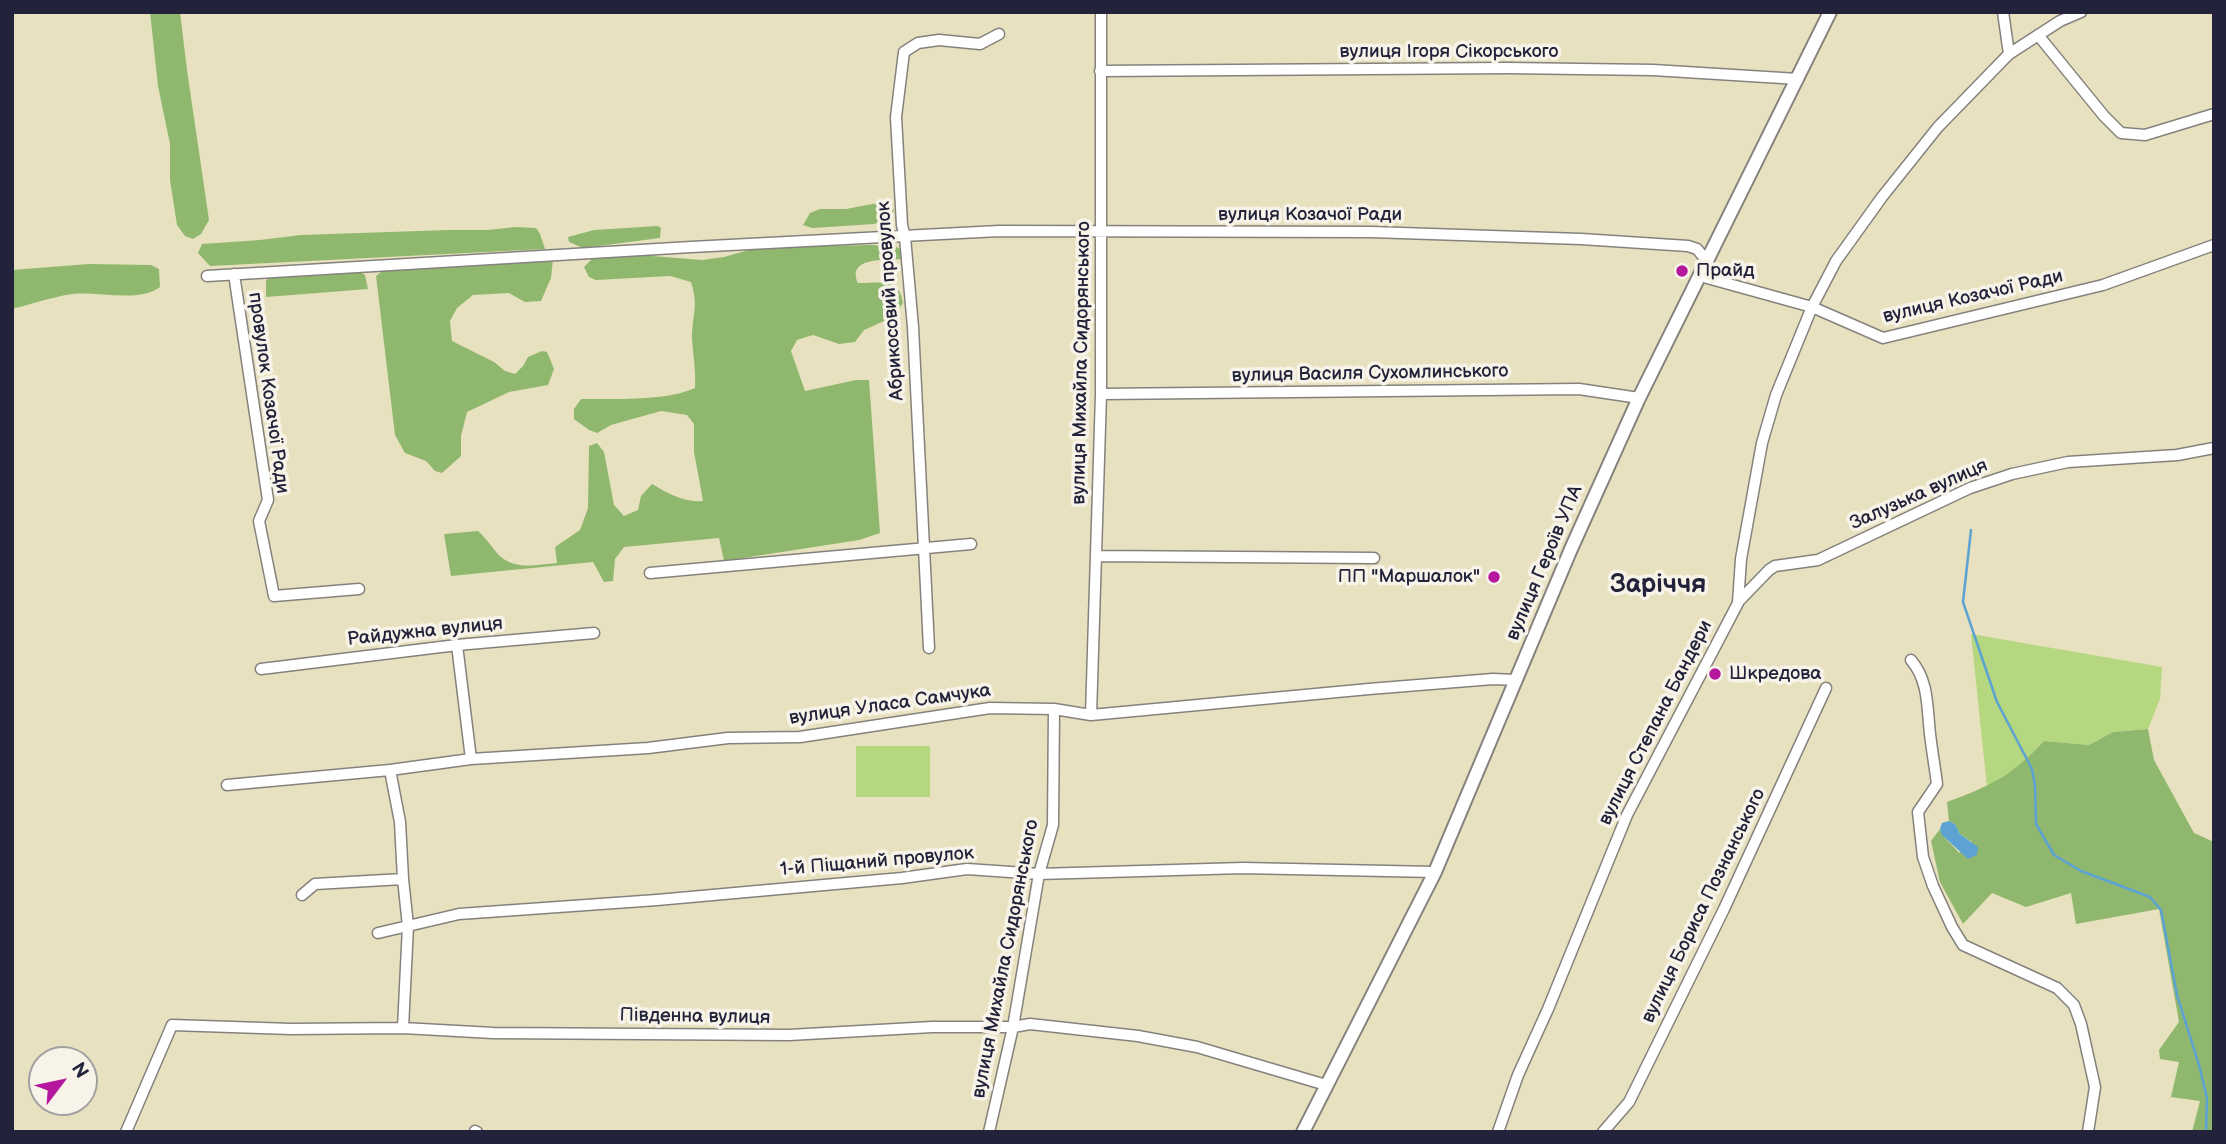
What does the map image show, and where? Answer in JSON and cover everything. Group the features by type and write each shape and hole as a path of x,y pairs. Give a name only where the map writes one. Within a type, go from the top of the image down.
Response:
{"street":[{"name":"вулиця Михайла Сидорянського","path":"1091,715 1101,394 1101,12"},
{"name":"вулиця Героїв УПА","path":"1303,1132 1435,872 1571,549 1639,398 1830,12"},
{"path":"2003,12 2010,54"},
{"name":"вулиця Степана Бандери","path":"1498,1132 1518,1074 1548,1009 1627,815 1738,603 1741,559 1762,443 1776,396 1812,307 1836,261 1882,197 1938,128 2010,54 2081,12"},
{"name":"Абрикосовий провулок","path":"929,648 913,327 902,225 896,117 904,52 918,43 939,40 980,44 999,34"},
{"path":"2039,35 2104,116 2121,133 2145,135 2214,114"},
{"name":"вулиця Ігоря Сікорського","path":"1100,71 1507,68 1653,70 1798,79"},
{"name":"вулиця Козачої Ради","path":"207,276 999,231 1371,232 1581,239 1688,246 1697,249 1707,261"},
{"name":"вулиця Козачої Ради","path":"1700,276 1812,307 1883,338 2103,285 2214,245"},
{"name":"провулок Козачої Ради","path":"234,274 268,500 260,521 274,596 359,589"},
{"name":"вулиця Василя Сухомлинського","path":"1101,394 1579,389 1639,398"},
{"name":"Залузька вулиця","path":"1738,603 1775,566 1818,560 1970,488 2012,474 2068,462 2177,455 2214,448"},
{"path":"650,573 971,544"},
{"path":"1097,556 1374,558"},
{"name":"Райдужна вулиця","path":"261,669 457,645 594,633"},
{"path":"457,645 471,759"},
{"path":"1911,660 1920,671 1927,701 1937,784 1918,812 1923,857 1933,886 1963,945 2057,988 2074,1005 2095,1087 2088,1132"},
{"name":"вулиця Уласа Самчука","path":"227,785 390,770 471,759 648,748 728,738 800,737 990,708 1054,709 1091,715 1369,689 1493,679 1516,680"},
{"name":"вулиця Бориса Познанського","path":"1603,1132 1629,1102 1724,909 1826,688"},
{"name":"вулиця Михайла Сидорянського","path":"989,1132 1013,1027 1038,874 1053,825 1054,709"},
{"path":"390,770 400,822 408,926 403,1028"},
{"name":"1-й Піщаний провулок","path":"377,933 459,914 670,899 902,878 967,869 1038,874 1243,868 1435,872"},
{"path":"302,895 315,884 403,879"},
{"name":"Південна вулиця","path":"126,1132 172,1026 789,1035 932,1027 1013,1027 1030,1024 1138,1036 1197,1047 1326,1086"}],"green space":[{"path":"150,12 180,12 209,220 201,234 193,239 185,236 177,225 170,180 170,144 158,86"},
{"path":"888,201 894,210 889,219 874,224 812,228 803,225 810,213 820,209 846,209"},
{"path":"536,228 545,249 210,266 198,253 202,244 301,235"},
{"path":"661,228 660,238 583,248 569,242 568,237 594,230"},
{"path":"895,246 903,251 901,259 862,264 856,275 858,283 886,283 897,288 903,303 893,317 864,330 855,342 839,344 813,335 797,340 791,351 805,391 856,380 869,380 880,533 859,540 724,561 719,538 624,547 615,559 613,581 604,582 593,562 451,576 444,534 478,531 503,559 517,565 557,563 555,547 580,530 588,508 589,446 597,443 604,452 614,505 624,516 638,510 641,496 652,484 683,499 703,501 694,452 694,424 687,415 661,411 611,425 597,433 574,419 574,409 581,399 655,397 695,388 692,338 695,305 691,282 670,276 596,280 589,277 584,267 594,257 627,254 702,260 774,247"},
{"path":"553,259 551,278 541,301 525,302 509,293 473,295 457,308 450,321 452,341 494,362 505,371 515,374 528,357 542,351 547,352 554,369 548,385 509,392 467,412 461,436 461,456 442,473 435,471 426,461 405,453 395,435 376,276 382,271"},
{"path":"89,264 151,265 159,269 160,287 151,292 130,295 72,294 12,309 12,270"},
{"path":"360,272 365,275 368,289 266,297 266,281 269,277"},
{"path":"1971,634 2162,667 2160,699 2148,729 2113,732 2089,745 2044,741 2024,763 1987,787"},
{"path":"2148,729 2154,760 2194,833 2214,842 2214,1132 2192,1132 2200,1101 2171,1097 2179,1062 2160,1059 2159,1050 2179,1022 2159,909 2076,924 2071,893 2026,907 1992,893 1963,924 1940,882 1931,841 1940,829 1959,853 1972,842 1960,834 1955,824 1949,821 1947,802 2000,779 2044,741 2089,745 2113,732"},
{"path":"856,746 930,746 930,797 856,797"}],"water":[{"path":"1949,821 1955,824 1960,834 1978,847 1977,855 1968,859 1942,835 1942,823"}],"waterway":[{"path":"1971,530 1963,602 1997,702 2032,769 2036,824 2054,855 2081,871 2150,897 2161,910 2177,995 2207,1098 2206,1132"}],"place":[{"name":"Прайд","path":"1682,271"},
{"name":"ПП \"Маршалок\"","path":"1494,577"},
{"name":"Шкредова","path":"1715,674"}],"district":[{"name":"Заріччя","path":"1658,585"}]}
